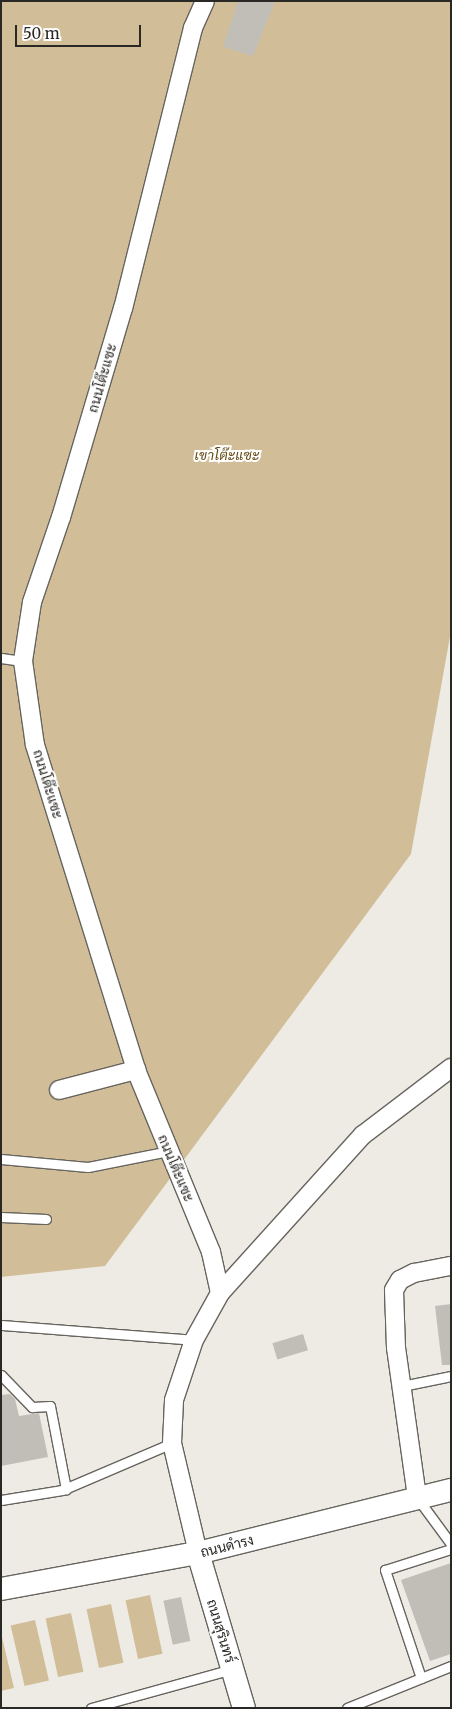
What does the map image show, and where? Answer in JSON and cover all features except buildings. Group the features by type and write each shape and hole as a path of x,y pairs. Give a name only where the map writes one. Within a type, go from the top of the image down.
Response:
{"street":[{"name":"ถนนโต๊ะแซะ","path":"205,1 193,28 122,308 61,517 32,602 23,661 36,745 136,1070 211,1252 220,1293"},
{"path":"198,1553 172,1443 174,1400 194,1340 220,1293 363,1135 451,1068"},
{"path":"59,1090 136,1070"},
{"path":"417,1497 396,1348 394,1290 400,1280 414,1273 451,1266"},
{"name":"ถนนดำรง","path":"1,1588 198,1553 451,1490"},
{"name":"ถนนสุรินทร์","path":"198,1553 244,1708"}],"lane":[{"path":"1,658 23,661"},
{"path":"1,1159 88,1167 169,1151"},
{"path":"1,1217 46,1220"},
{"path":"1,1325 194,1340"},
{"path":"1,1375 32,1407 50,1406 66,1488"},
{"path":"402,1386 451,1376"},
{"path":"1,1500 66,1488 172,1443"},
{"path":"417,1497 451,1544"},
{"path":"421,1678 385,1570 451,1549"},
{"path":"347,1708 451,1666"},
{"path":"91,1708 233,1669"}],"green space":[{"name":"เขาโต๊ะแซะ","path":"1,1 451,1 451,631 411,854 105,1266 1,1277"},
{"path":"150,1595 162,1654 138,1659 126,1600"},
{"path":"111,1604 123,1663 99,1668 87,1609"},
{"path":"71,1613 83,1672 58,1677 46,1618"},
{"path":"35,1620 49,1680 25,1686 11,1626"},
{"path":"1,1633 14,1688 1,1691"}]}
